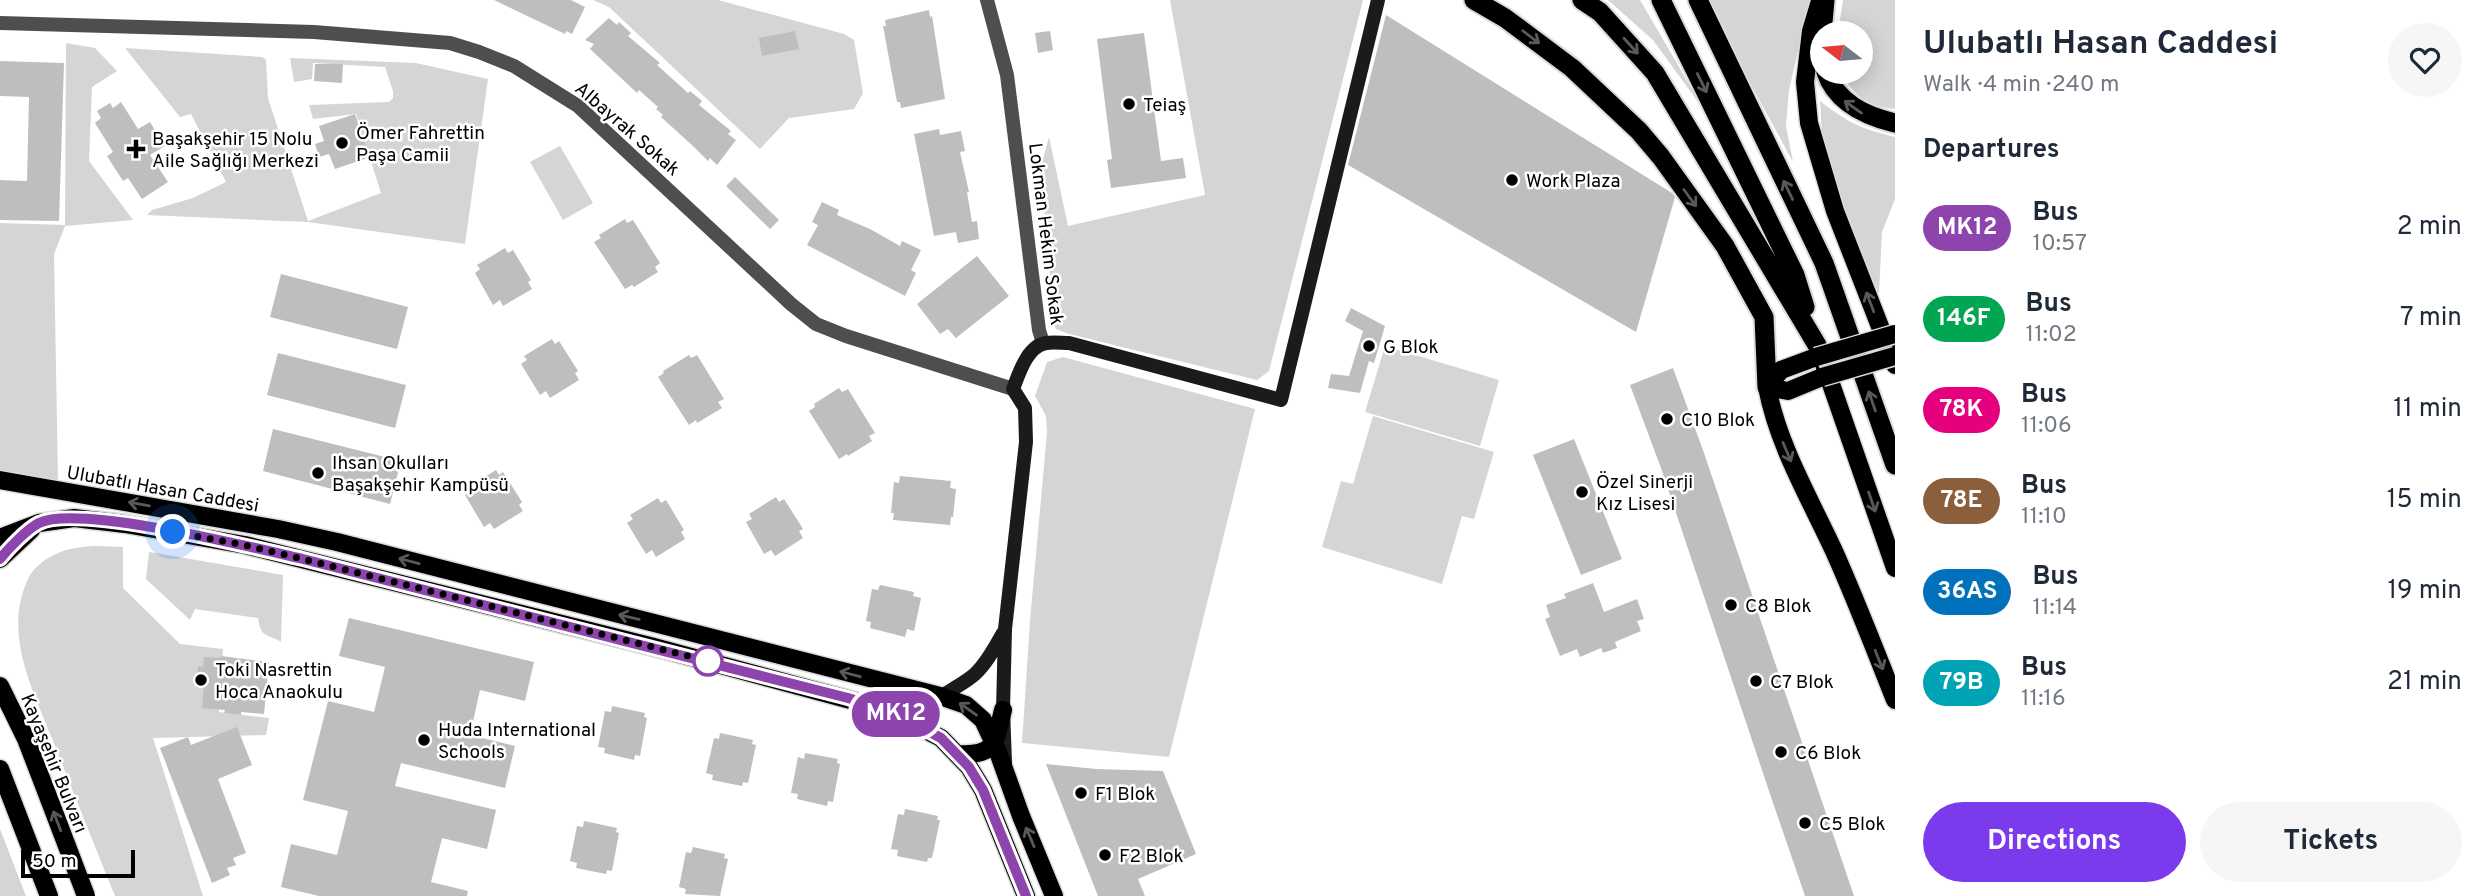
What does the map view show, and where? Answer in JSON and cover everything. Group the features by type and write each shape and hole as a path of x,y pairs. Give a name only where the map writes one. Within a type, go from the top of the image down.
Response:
{"highway":[{"path":"1474,0 1505,18 1572,68 1639,131 1661,157 1725,246 1764,317 1767,387"},
{"path":"1582,0 1600,12 1655,73 1817,351"},
{"path":"1661,0 1795,275 1817,351"},
{"path":"1698,0 1824,263 1895,465"},
{"path":"1822,21 1823,0"},
{"path":"1834,84 1843,99 1859,112 1895,123"}],"main road":[{"path":"1043,343 1069,343 1281,400 1378,0"},
{"path":"1823,0 1811,31 1805,82 1809,123 1835,211 1895,365"},
{"path":"1895,334 1817,351 1781,370 1767,387 1772,415 1834,552 1895,700"},
{"name":"Lokman Hekim Sokak","path":"1013,389 1033,350 1043,343"},
{"path":"1817,351 1895,568"},
{"path":"1767,387 1788,391 1822,377 1895,356"},
{"path":"1006,777 1003,710 1005,629 1026,442 1025,408 1013,389"},
{"name":"Ulubatlı Hasan Caddesi","path":"0,480 337,542 940,696 966,705 983,720 1054,896"},
{"path":"0,488 32,486"},
{"path":"3,534 39,523 74,518 244,545 884,709 941,738 959,754 983,790 1026,896"},
{"path":"0,559 39,523"},
{"path":"922,727 923,720 940,696 975,674 988,660 1005,629"},
{"name":"Kayaşehir Bulvarı","path":"0,686 26,739 86,896"},
{"path":"959,754 975,755 987,751 994,744 1003,710"},
{"path":"0,769 49,896"}],"street":[{"name":"Lokman Hekim Sokak","path":"987,0 1007,75 1039,330 1043,343"},
{"name":"Albayrak Sokak","path":"0,23 314,32 450,43 479,52 514,66 578,106 790,304 817,324 846,336 1013,389"}],"shaded area":[{"path":"593,0 718,0 844,34 854,40 863,93 854,109 789,118 760,149 609,7"},
{"path":"1170,0 1363,0 1269,371 1257,380 1069,334 1056,329 1051,320 1049,246 1039,173 1049,137 1068,226 1205,195"},
{"path":"1608,0 1640,0 1706,113 1653,40"},
{"path":"1705,0 1810,0 1789,90 1786,126 1793,162"},
{"path":"1843,0 1895,0 1895,109 1869,102 1849,84 1873,84 1873,21 1840,21"},
{"path":"66,43 95,48 117,71 92,87 89,161 133,220 65,226 54,254 58,482 0,474 0,223 65,225"},
{"path":"125,48 262,57 266,60 268,98 308,221 381,193 356,114 313,119 309,105 389,102 393,98 393,91 385,67 313,63 312,79 294,82 290,58 416,63 488,79 465,244 308,222 147,215 152,210 193,198 226,182 191,114 180,117"},
{"path":"1820,101 1856,124 1895,137 1895,199 1882,232 1879,294 1854,239 1832,178 1823,140"},
{"path":"560,146 593,203 563,220 530,162"},
{"path":"1385,346 1499,380 1480,446 1365,412"},
{"path":"1063,357 1255,409 1169,757 1022,743 1047,432 1046,416 1035,396 1047,362"},
{"path":"1373,416 1494,452 1474,519 1462,516 1442,584 1322,547 1341,481 1353,484"},
{"path":"123,547 123,588 180,644 223,649 219,712 269,718 266,735 153,738 203,896 115,896 23,662 18,618 30,575 51,556 76,548"},
{"path":"149,552 283,575 281,642 265,635 258,618 195,609 190,620 146,579"},
{"path":"0,829 26,896 0,896"}],"building":[{"path":"494,0 571,0 585,7 572,34 566,31 565,34"},
{"path":"929,10 945,99 901,108 900,102 897,102 883,26 886,26 885,20"},
{"name":"Work Plaza","path":"1386,15 1672,193 1675,197 1636,332 1348,165"},
{"path":"609,18 617,25 619,22 631,33 628,36 660,63 657,65 688,93 690,91 702,101 699,105 731,131 728,134 736,140 717,165 710,158 708,161 661,117 663,115 656,109 658,107 639,90 637,93 590,49 594,44 585,40"},
{"path":"795,31 799,49 762,56 759,38"},
{"path":"1050,31 1053,50 1038,53 1035,33"},
{"name":"Teiaş","path":"1144,33 1161,161 1183,158 1186,178 1111,188 1107,160 1112,159 1097,39"},
{"path":"0,61 64,63 59,221 0,220 0,180 27,181 29,97 0,96"},
{"path":"315,64 343,64 342,83 314,81"},
{"name":"Başakşehir 15 Nolu Aile Sağlığı Merkezi","path":"121,102 138,129 150,122 165,146 150,155 168,182 142,199 128,178 123,181 107,156 113,152 95,123 101,118 97,111 110,103 113,108"},
{"name":"Ömer Fahrettin Paşa Camii","path":"355,114 370,157 335,169 329,154 319,157 315,144 324,141 319,126"},
{"path":"939,129 940,135 961,131 965,151 960,152 969,192 972,222 977,221 979,239 958,243 956,232 934,236 914,134"},
{"path":"735,177 779,220 770,229 726,186"},
{"path":"822,202 839,210 837,215 900,246 902,241 921,250 911,270 916,273 905,296 807,245 818,225 812,222"},
{"path":"625,219 627,223 633,220 660,263 655,267 658,272 634,287 632,285 625,289 594,242 601,238 599,235"},
{"path":"505,248 508,253 513,250 531,280 528,282 532,289 503,306 500,300 493,305 475,273 480,269 477,265"},
{"path":"977,256 1009,296 956,338 948,329 940,334 917,304"},
{"path":"281,274 408,307 397,349 270,317"},
{"name":"G Blok","path":"1351,308 1385,326 1374,363 1369,361 1360,393 1328,388 1331,374 1349,376 1363,331 1345,321"},
{"path":"552,339 555,344 559,341 578,371 575,373 579,380 550,398 546,391 540,395 521,364 527,360 524,356"},
{"path":"278,353 406,385 395,428 267,395"},
{"path":"689,355 691,358 697,355 724,399 718,402 722,408 689,425 658,377"},
{"path":"1673,368 1854,896 1805,896 1770,794 1661,468 1630,385"},
{"path":"839,388 842,392 848,389 875,433 869,436 872,441 839,459 809,411 815,407 814,404"},
{"path":"273,429 401,461 390,504 263,471"},
{"path":"1574,439 1622,559 1581,575 1533,455"},
{"path":"496,470 499,475 503,472 522,502 519,505 523,511 494,529 490,523 484,527 465,495 471,492 468,487"},
{"path":"900,476 951,481 950,488 956,489 950,525 893,520 894,513 891,513 894,482 899,483"},
{"path":"776,497 779,502 784,499 803,529 799,531 803,538 775,556 771,550 764,554 746,522 752,519 749,514"},
{"path":"658,498 661,503 666,500 684,530 681,532 685,539 656,557 652,550 646,554 627,523 633,519 630,515"},
{"path":"1593,583 1604,612 1637,599 1644,619 1637,621 1641,631 1615,642 1617,648 1603,653 1601,648 1580,657 1577,649 1560,656 1545,619 1550,617 1546,605 1566,598 1564,594"},
{"path":"880,585 914,592 913,596 921,598 914,631 907,629 905,637 870,628 871,622 866,621 872,589 878,590"},
{"path":"349,618 534,662 525,701 480,690 470,735 515,746 505,788 401,763 395,786 496,810 487,849 442,838 431,882 468,891 467,896 319,896 281,887 291,844 337,855 348,811 303,800 328,701 374,712 385,667 339,656"},
{"path":"221,656 269,662 264,714 241,712 241,715 202,708 204,684 197,683 198,666 203,667 204,657"},
{"path":"612,706 645,713 644,717 647,718 640,756 635,755 634,760 604,753 605,748 598,747 605,711 611,712"},
{"path":"237,727 252,765 218,779 246,853 233,858 236,865 227,868 230,875 212,883 160,748 188,737 191,745"},
{"path":"720,733 753,740 752,744 756,745 748,783 743,782 742,786 712,780 713,775 706,773 714,738 719,739"},
{"path":"805,753 838,759 837,763 840,764 833,802 828,801 827,806 797,799 798,794 791,793 798,757 804,759"},
{"path":"1046,764 1163,771 1196,854 1138,879 1145,896 1098,896"},
{"path":"905,809 938,816 937,820 940,820 932,858 928,858 927,862 897,856 898,850 891,849 898,814 904,815"},
{"path":"584,821 617,828 616,832 619,833 612,871 607,870 606,874 576,868 577,863 570,861 577,826 583,827"},
{"path":"693,847 725,854 724,858 728,859 720,896 685,894 686,889 679,887 686,852 691,853"}],"bus line":[{"name":"MK12","path":"0,559 39,523 74,518 125,524 244,545 303,559 654,647 884,709 941,738 969,767 983,790 1026,896"}],"place":[{"name":"Teiaş","path":"1129,104"},
{"name":"Ömer Fahrettin Paşa Camii","path":"342,143"},
{"name":"Başakşehir 15 Nolu Aile Sağlığı Merkezi","path":"136,149"},
{"name":"Work Plaza","path":"1512,180"},
{"name":"G Blok","path":"1369,346"},
{"name":"C10 Blok","path":"1667,419"},
{"name":"Ihsan Okulları Başakşehir Kampüsü","path":"318,473"},
{"name":"Özel Sinerji Kız Lisesi","path":"1582,492"},
{"name":"C8 Blok","path":"1731,605"},
{"name":"Toki Nasrettin Hoca Anaokulu","path":"201,680"},
{"name":"C7 Blok","path":"1756,681"},
{"name":"Huda International Schools","path":"424,740"},
{"name":"C6 Blok","path":"1781,752"},
{"name":"F1 Blok","path":"1081,793"},
{"name":"C5 Blok","path":"1805,823"},
{"name":"F2 Blok","path":"1105,855"}],"route":[{"path":"173,532 303,559 708,661"}]}
